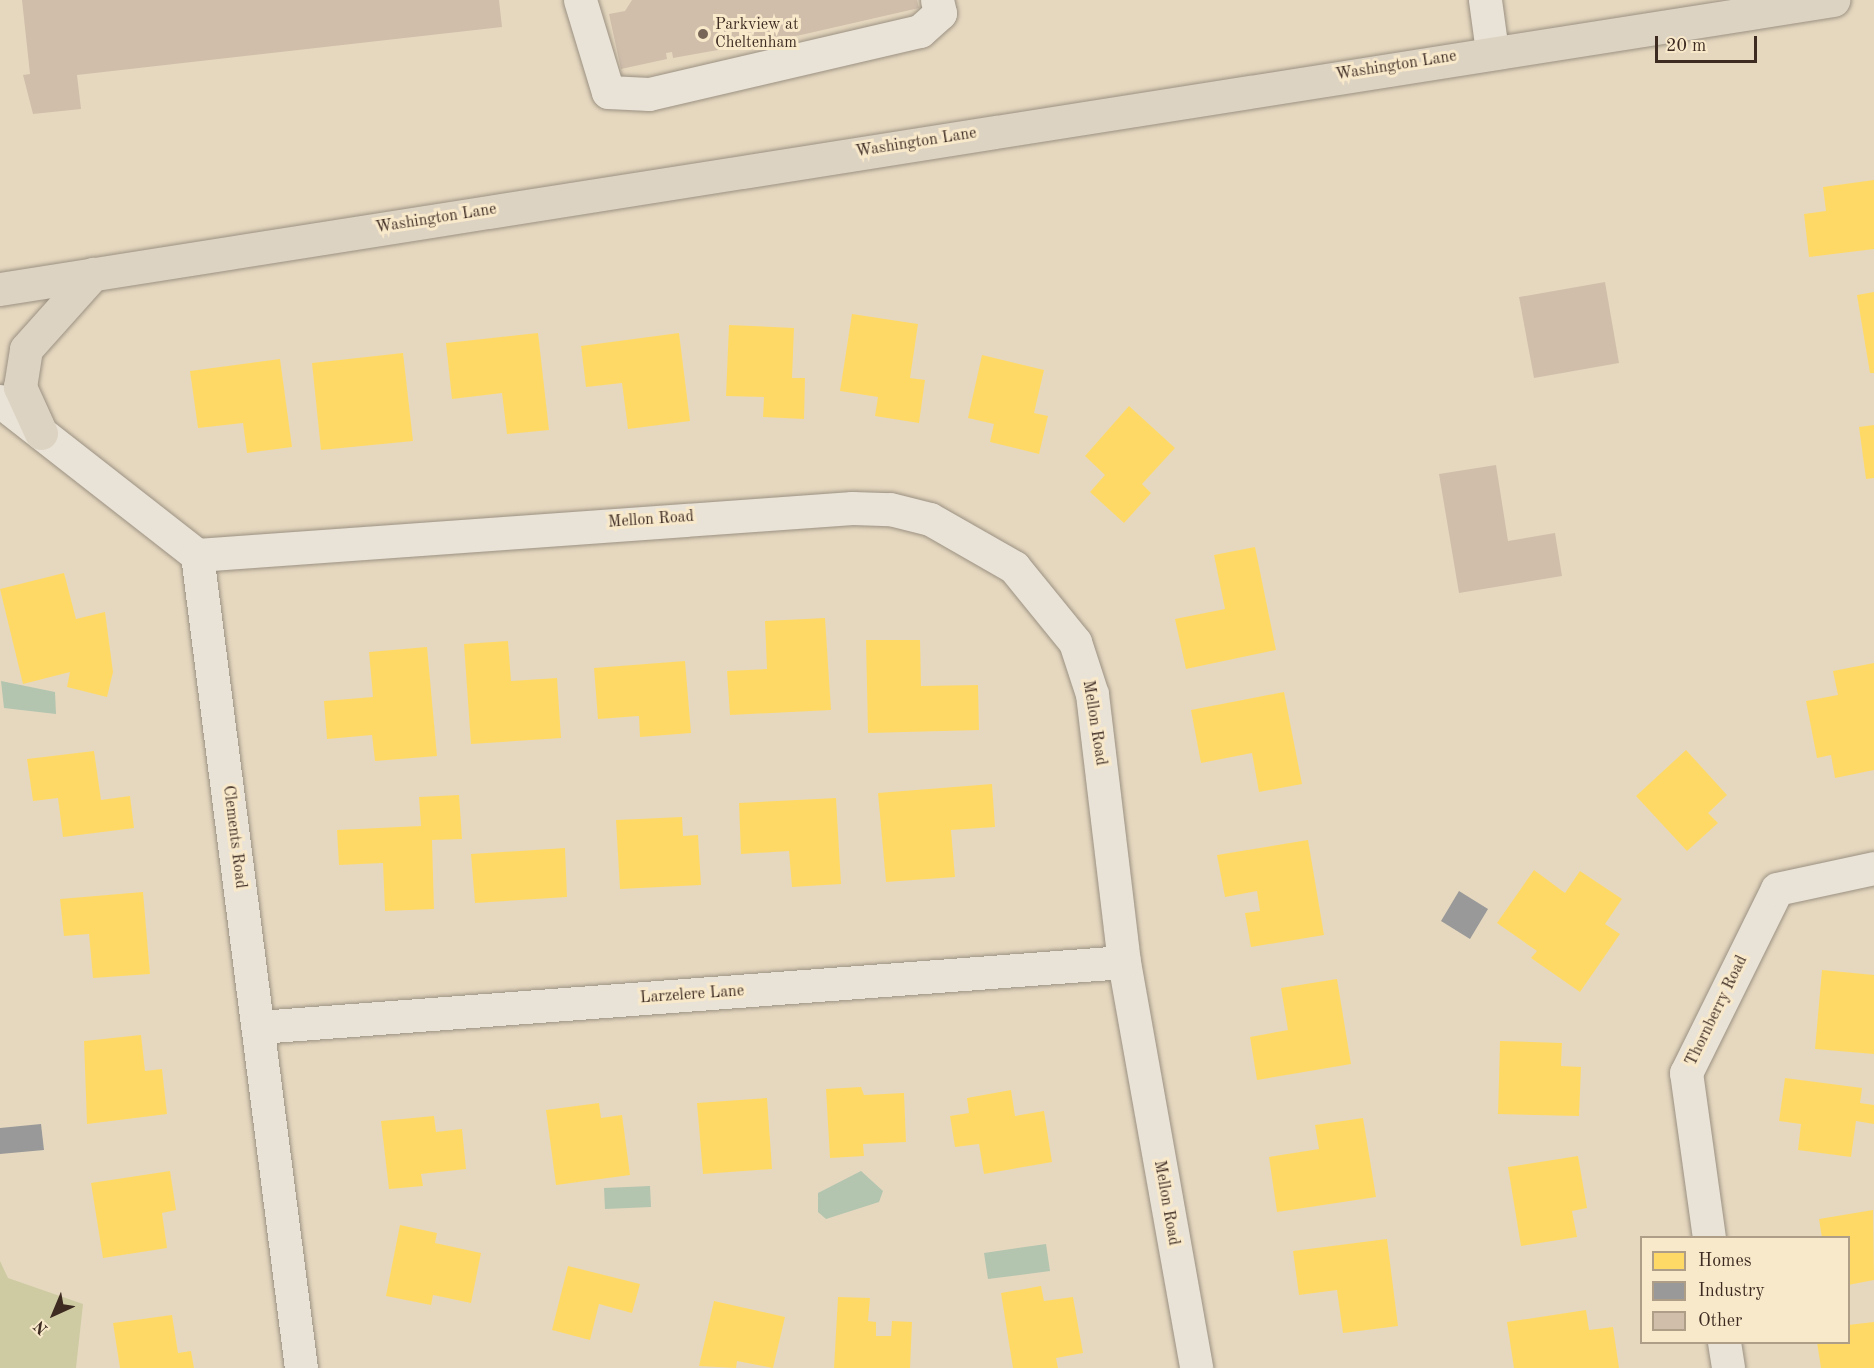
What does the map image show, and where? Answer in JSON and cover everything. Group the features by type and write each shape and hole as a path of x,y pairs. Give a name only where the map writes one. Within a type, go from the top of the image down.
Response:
{"main road":[{"name":"Washington Lane","path":"0,288 1492,51 1833,0"},
{"path":"41,433 20,387 26,349 93,274"}],"street":[{"path":"580,0 608,92 649,94 920,31 940,13 937,0"},
{"path":"1485,0 1492,51"},
{"path":"0,401 197,555"},
{"name":"Mellon Road","path":"197,555 815,508 890,509 960,532 1014,567 1075,642 1092,694 1124,962 1196,1368"},
{"name":"Clements Road","path":"197,555 301,1368"},
{"name":"Thornberry Road","path":"1709,1236 1686,1073 1777,889 1874,868"},
{"name":"Larzelere Lane","path":"259,1027 1124,962"},
{"path":"1724,1344 1728,1368"}],"shaded area":[{"path":"1,681 55,692 56,714 4,708"},
{"path":"861,1171 883,1191 879,1202 826,1219 818,1212 818,1193"},
{"path":"650,1186 651,1207 605,1209 604,1188"},
{"path":"1046,1244 1050,1271 988,1279 984,1253"},
{"path":"0,1261 8,1278 83,1304 76,1368 0,1368"}],"building: Homes":[{"path":"1874,180 1874,249 1809,257 1804,214 1826,211 1823,187"},
{"path":"1874,292 1874,373 1870,373 1857,295"},
{"path":"852,314 918,324 910,378 925,380 919,423 875,416 878,397 840,391"},
{"path":"729,325 794,328 792,378 805,378 804,419 763,417 764,397 726,396"},
{"path":"538,333 549,430 507,434 502,393 452,399 446,343"},
{"path":"679,333 690,421 628,429 622,383 586,387 581,346"},
{"path":"403,353 413,441 321,450 312,363"},
{"path":"982,355 1044,370 1034,413 1048,416 1039,454 990,442 994,424 968,418"},
{"path":"280,359 292,447 247,453 243,423 198,428 190,371"},
{"path":"1129,406 1175,448 1142,484 1151,493 1124,523 1090,492 1105,475 1085,456"},
{"path":"1874,425 1874,478 1866,479 1859,427"},
{"path":"1255,547 1276,650 1186,669 1175,619 1225,609 1214,555"},
{"path":"64,573 76,619 105,612 113,672 107,697 67,687 70,672 23,684 0,589"},
{"path":"825,618 831,710 730,715 727,671 767,669 765,621"},
{"path":"866,640 920,640 921,686 978,685 979,730 868,733"},
{"path":"508,641 511,681 557,678 561,738 471,744 464,644"},
{"path":"427,647 437,756 375,761 372,735 327,739 324,701 373,697 369,652"},
{"path":"685,661 691,733 640,737 639,716 598,719 594,668"},
{"path":"1874,663 1874,770 1835,778 1831,755 1817,758 1806,701 1838,695 1833,671"},
{"path":"1284,692 1302,784 1259,792 1252,753 1201,763 1191,710"},
{"path":"1686,750 1727,795 1708,813 1718,823 1687,851 1636,796"},
{"path":"94,751 101,800 130,796 134,828 63,837 58,798 33,801 27,759"},
{"path":"992,784 995,827 951,830 955,877 886,882 878,793"},
{"path":"459,795 462,839 432,840 434,909 385,911 383,863 339,865 337,830 421,826 419,797"},
{"path":"836,798 841,884 792,887 789,851 741,854 739,803"},
{"path":"682,817 683,836 698,835 701,885 620,889 616,820"},
{"path":"1308,840 1324,935 1251,947 1245,913 1260,911 1257,891 1225,897 1217,855"},
{"path":"565,848 567,897 475,903 471,854"},
{"path":"1534,870 1565,893 1580,871 1622,899 1605,924 1620,934 1580,992 1531,958 1537,951 1497,923"},
{"path":"143,892 150,974 93,978 89,934 64,936 60,899"},
{"path":"1822,970 1874,975 1874,1054 1815,1049"},
{"path":"1337,979 1351,1064 1257,1080 1250,1037 1288,1030 1281,988"},
{"path":"141,1035 145,1071 162,1069 167,1114 87,1124 84,1041"},
{"path":"1500,1041 1562,1043 1561,1066 1581,1067 1579,1116 1498,1114"},
{"path":"1785,1078 1862,1088 1860,1103 1874,1105 1874,1124 1856,1121 1851,1157 1798,1150 1801,1124 1779,1121"},
{"path":"861,1087 864,1095 904,1093 906,1142 863,1144 864,1156 830,1158 826,1089"},
{"path":"1011,1090 1015,1116 1044,1111 1052,1162 984,1174 979,1144 955,1147 950,1116 969,1113 967,1098"},
{"path":"767,1098 772,1169 703,1174 697,1103"},
{"path":"599,1103 601,1118 622,1115 630,1175 556,1185 546,1110"},
{"path":"434,1116 436,1132 462,1129 466,1169 421,1174 423,1186 389,1189 381,1121"},
{"path":"1363,1118 1376,1197 1277,1212 1269,1157 1319,1149 1315,1125"},
{"path":"1578,1156 1587,1208 1572,1211 1577,1237 1521,1246 1508,1167"},
{"path":"170,1171 176,1210 162,1213 167,1248 103,1258 91,1183"},
{"path":"1873,1210 1874,1280 1850,1285 1850,1236 1822,1236 1819,1219"},
{"path":"400,1225 437,1233 435,1243 481,1253 471,1303 433,1295 431,1305 386,1296"},
{"path":"1387,1239 1398,1326 1343,1333 1337,1290 1299,1295 1293,1251"},
{"path":"568,1266 640,1284 632,1313 599,1304 590,1340 552,1330"},
{"path":"1041,1286 1044,1301 1073,1297 1083,1353 1056,1358 1058,1368 1013,1368 1001,1293"},
{"path":"838,1297 870,1298 868,1321 876,1322 876,1336 891,1336 892,1321 912,1322 910,1368 834,1368"},
{"path":"714,1301 785,1317 773,1368 737,1361 736,1368 699,1366"},
{"path":"1586,1310 1589,1330 1613,1327 1619,1368 1514,1368 1507,1322"},
{"path":"172,1315 178,1353 191,1351 194,1368 120,1368 113,1323"},
{"path":"1874,1322 1874,1368 1821,1368 1817,1344 1850,1344 1850,1325"}],"building: Industry":[{"path":"1459,891 1488,909 1470,939 1441,921"},
{"path":"41,1124 44,1150 0,1154 0,1128"}],"building: Other":[{"path":"22,0 499,0 502,27 77,75 81,109 33,114 23,75 30,74"},
{"name":"Parkview at Cheltenham","path":"632,0 917,0 919,8 801,35 673,58 672,52 666,53 667,59 621,69 609,14 625,11"},
{"path":"1605,282 1619,363 1534,378 1519,297"},
{"path":"1496,465 1508,541 1555,533 1562,576 1459,593 1439,474"}],"place":[{"name":"Parkview at Cheltenham","path":"703,34"}]}
